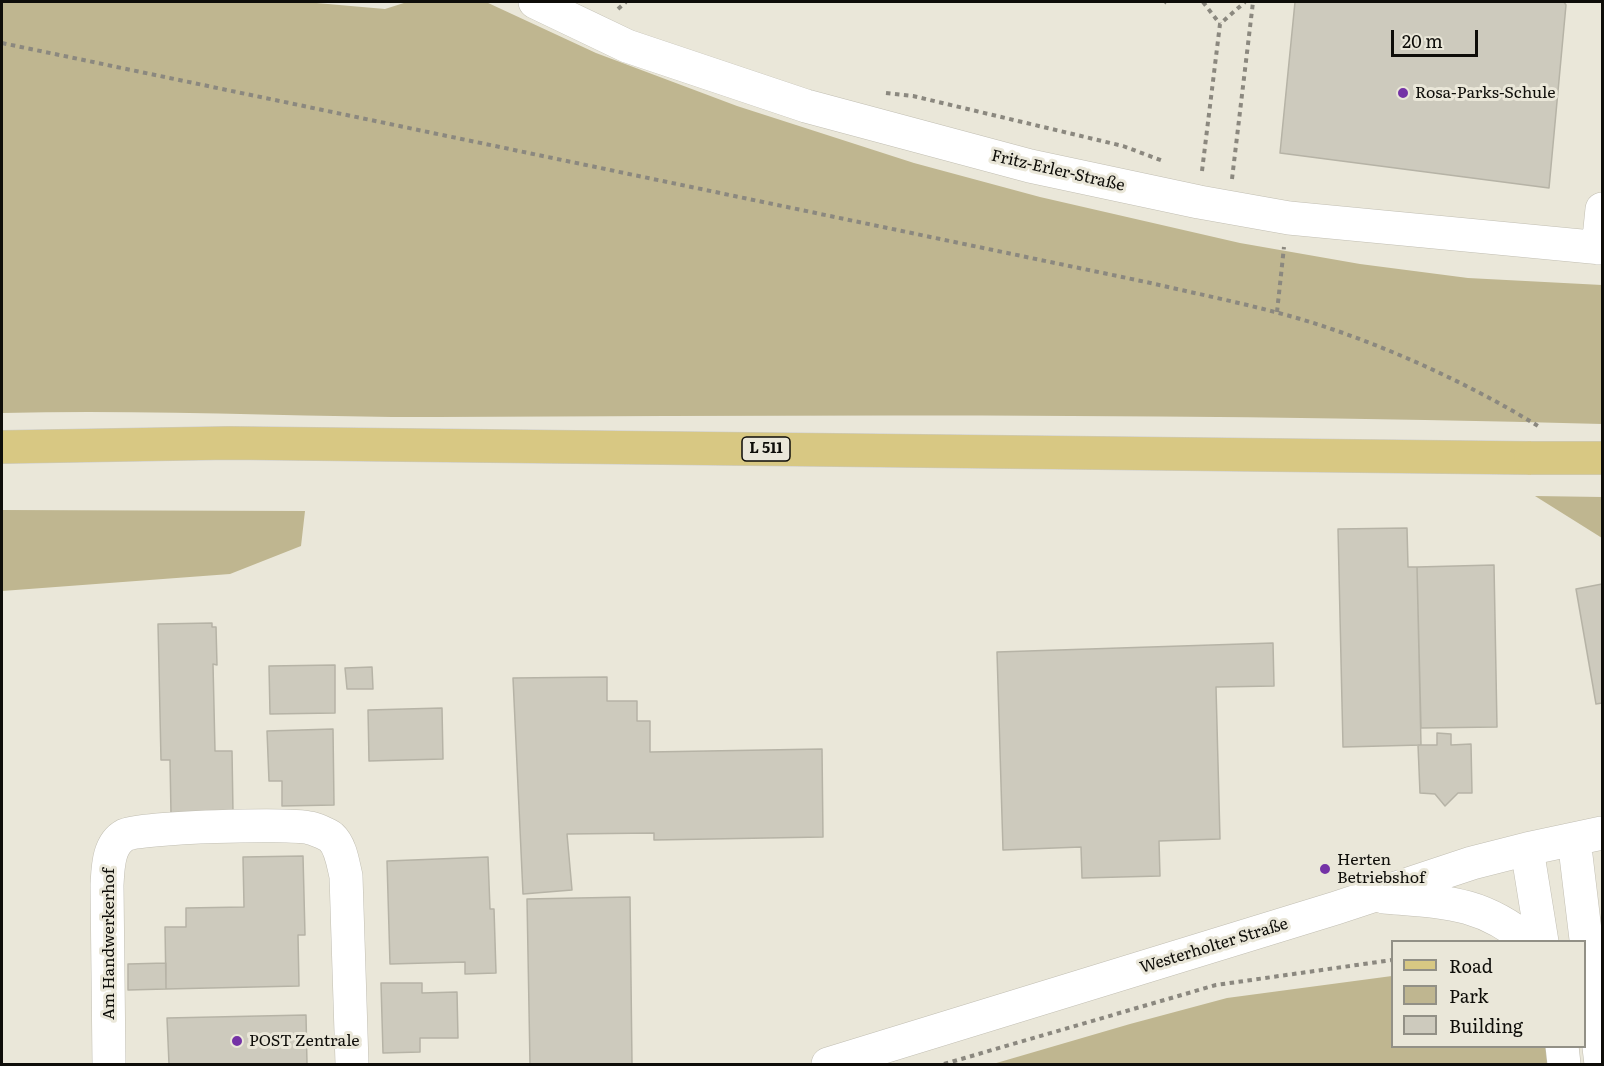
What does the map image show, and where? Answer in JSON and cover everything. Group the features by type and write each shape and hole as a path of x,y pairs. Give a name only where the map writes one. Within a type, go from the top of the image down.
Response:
{"main road":[{"name":"L 511","path":"2,447 229,443 1538,444 1602,458"}],"street":[{"name":"Fritz-Erler-Straße","path":"535,2 627,46 806,106 1030,166 1199,202 1289,218 1600,248"},
{"path":"1600,248 1602,210"},
{"name":"Am Handwerkerhof","path":"109,1065 106,885 108,863 114,846 125,835 148,830 283,825 310,828 331,837 340,854 346,876 352,1065"},
{"path":"1588,836 1590,1015 1601,1065"},
{"name":"Westerholter Straße","path":"842,1062 1461,867 1527,849 1588,836"},
{"path":"1527,849 1528,940"},
{"path":"1370,896 1455,903 1492,916 1513,927 1528,940"},
{"path":"1562,1048 1564,1065"}],"path":[{"path":"1203,2 1221,24"},
{"path":"1192,172 1201,175 1221,24 1245,2"},
{"path":"1232,180 1253,2"},
{"path":"611,5 627,13"},
{"path":"2,43 1277,312 1391,353 1459,383 1517,413 1538,444"},
{"path":"881,93 913,96 1112,144 1149,154 1168,163"},
{"path":"1222,178 1242,181"},
{"path":"1277,312 1285,241"},
{"path":"944,1065 1216,985 1391,960"}],"green space":[{"path":"2,2 305,2 385,9 407,2 486,2 596,53 737,106 914,163 1040,197 1240,243 1360,264 1468,278 1602,285 1602,424 1165,416 382,417 110,412 2,413"},
{"path":"1535,496 1602,497 1602,538"},
{"path":"2,510 305,511 301,546 230,574 2,591"},
{"path":"1391,976 1391,1048 1549,1048 1551,1064 993,1064 1227,998"}],"building":[{"name":"Rosa-Parks-Schule","path":"1295,2 1564,2 1566,5 1549,188 1280,153"},
{"path":"1407,528 1408,567 1417,567 1421,745 1343,747 1338,529"},
{"path":"1494,565 1497,727 1421,728 1417,567"},
{"path":"1602,584 1602,703 1596,704 1576,589"},
{"path":"212,623 212,627 216,627 217,665 213,664 215,751 232,751 233,813 171,814 170,760 161,760 158,624"},
{"path":"1273,643 1274,686 1216,687 1220,839 1159,841 1160,876 1082,878 1081,847 1003,850 997,652"},
{"path":"335,665 335,713 270,714 269,666"},
{"path":"372,667 373,689 347,689 345,668"},
{"path":"607,677 607,701 637,701 637,721 650,721 650,752 822,749 823,837 654,840 654,833 567,834 572,890 523,894 513,678"},
{"path":"442,708 443,759 369,761 368,710"},
{"path":"333,729 334,805 282,806 282,781 269,781 267,731"},
{"path":"1437,733 1451,734 1451,745 1471,744 1472,793 1458,793 1445,806 1435,794 1420,793 1418,745 1437,745"},
{"path":"303,856 305,935 298,935 299,986 166,989 165,927 186,927 186,908 244,907 243,857"},
{"path":"488,857 490,909 494,909 496,973 465,974 465,962 390,964 387,861"},
{"path":"630,897 632,1064 530,1064 527,899"},
{"path":"166,963 166,989 128,990 128,964"},
{"path":"381,983 422,983 422,993 457,992 458,1038 420,1038 420,1052 383,1053"},
{"name":"POST Zentrale","path":"306,1015 307,1064 169,1064 167,1018"}],"place":[{"name":"Rosa-Parks-Schule","path":"1403,93"},
{"name":"Herten Betriebshof","path":"1325,869"},
{"name":"POST Zentrale","path":"237,1041"}]}
